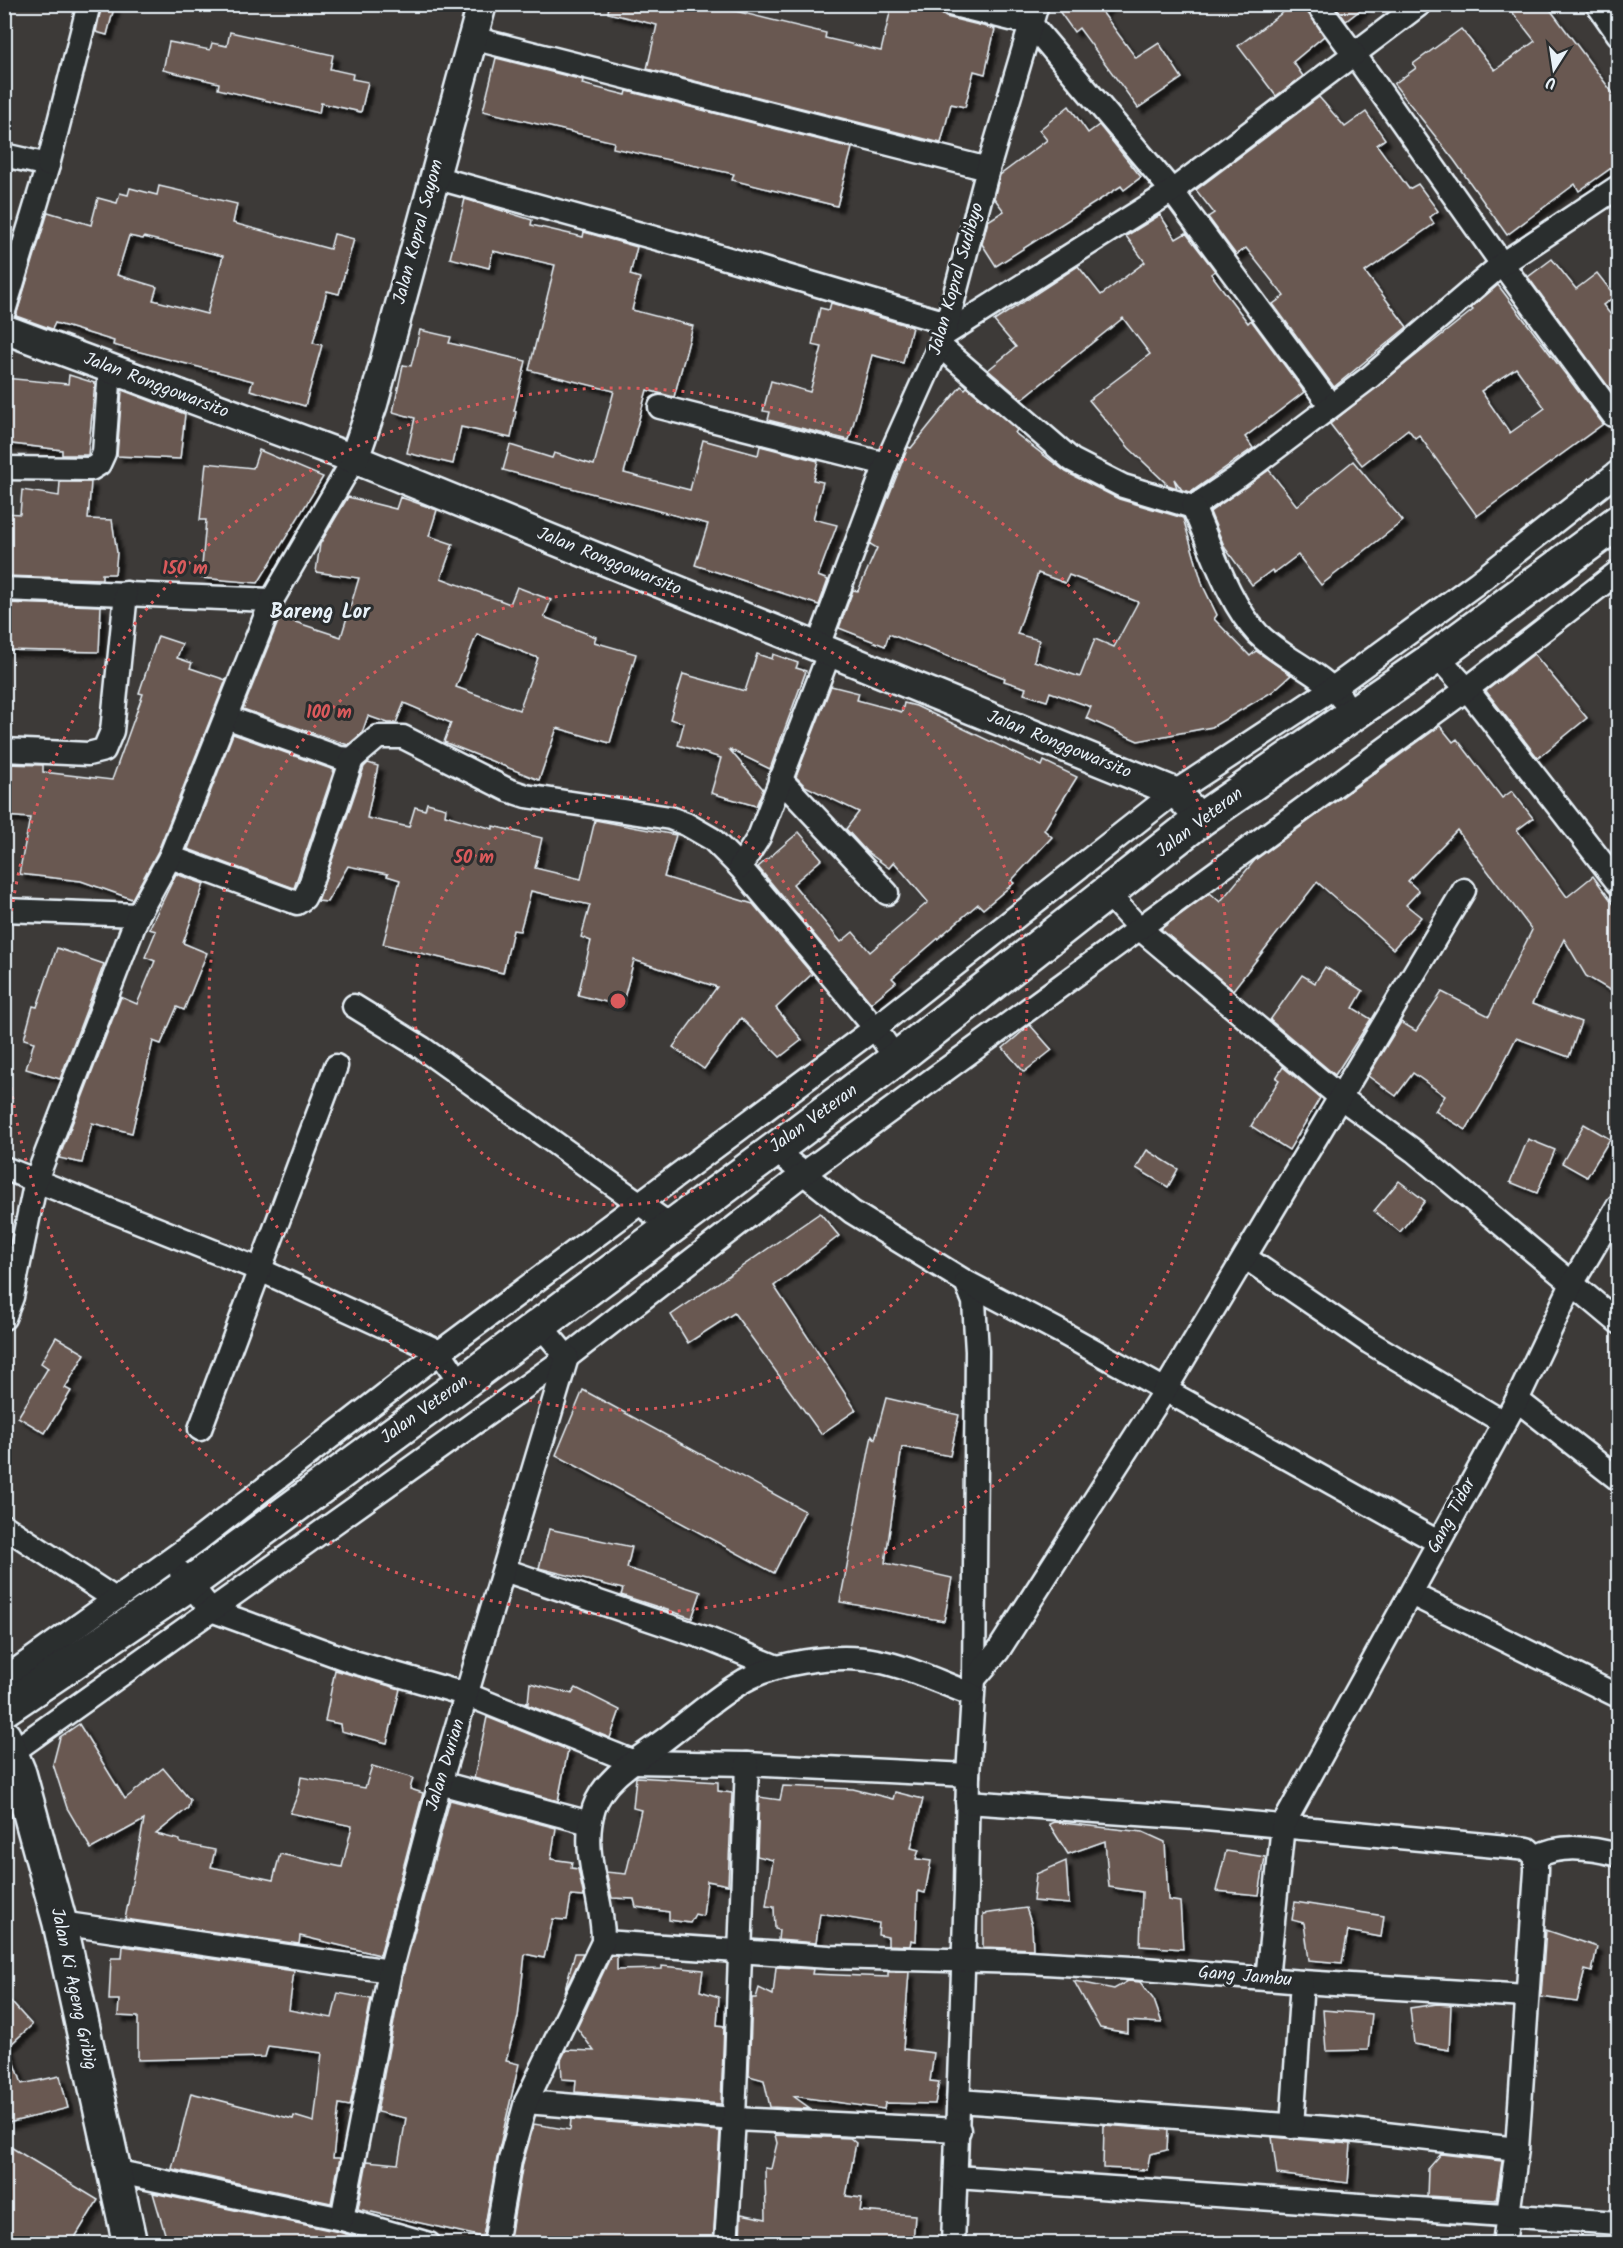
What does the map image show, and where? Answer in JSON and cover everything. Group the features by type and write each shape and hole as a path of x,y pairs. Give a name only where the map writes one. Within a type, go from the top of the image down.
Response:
{"main road":[{"name":"Jalan Veteran","path":"4,1709 180,1572 461,1384 896,1059 1201,819 1437,656 1618,522"},
{"name":"Jalan Ki Ageng Gribig","path":"7,1749 60,1923 130,2244"}],"street":[{"path":"4,311 48,165 89,4"},
{"name":"Jalan Kopral Sayom","path":"354,459 373,404 482,4"},
{"path":"950,4 1034,14 1172,191 1331,406"},
{"path":"1317,4 1502,264 1613,415"},
{"path":"944,335 1172,191 1420,4"},
{"path":"1597,4 1618,34"},
{"name":"Jalan Kopral Sudibyo","path":"740,867 759,837 886,464 944,335 988,170 1034,14"},
{"path":"472,38 988,170"},
{"path":"4,155 48,165"},
{"path":"434,177 695,249 944,335 1039,434 1072,459 1123,486 1193,507 1241,614 1283,656 1333,688 1353,713"},
{"path":"1193,507 1239,476 1370,377 1502,264 1618,187"},
{"name":"Jalan Ronggowarsito","path":"4,329 354,459 1175,792 1201,819"},
{"path":"4,468 91,469 99,464 104,453 110,369"},
{"path":"660,407 886,464"},
{"path":"7,1303 36,1180 138,915 170,857 272,600 354,459"},
{"path":"4,1679 115,1599 180,1572 440,1352 639,1201 875,1028 1175,792 1333,688 1477,583 1618,472"},
{"path":"7,1749 211,1610 567,1356 803,1174 1138,927 1467,689 1618,572"},
{"path":"4,589 272,600"},
{"path":"4,750 98,754 104,750 112,732 126,593"},
{"path":"1437,656 1467,689 1618,883"},
{"path":"226,717 340,758 352,759"},
{"path":"170,857 297,903 309,888 352,759 378,737 403,737 508,790 526,796 670,818 712,839 740,867 875,1028 896,1059"},
{"path":"780,779 887,893"},
{"path":"973,1686 1002,1645 1165,1390 1464,890"},
{"path":"1108,894 1138,927 1340,1096 1432,1166 1618,1322"},
{"path":"4,910 138,915"},
{"path":"354,1006 422,1048 672,1226"},
{"path":"200,1429 258,1269 336,1066"},
{"path":"773,1149 877,1230 966,1282 1438,1542"},
{"path":"4,1168 258,1269 440,1352 461,1384"},
{"name":"Gang Tidar","path":"1283,1825 1517,1400 1572,1284 1618,1206"},
{"path":"1246,1258 1369,1342 1503,1422"},
{"path":"953,2244 959,2130 967,1802 973,1686 977,1351 974,1302 966,1282"},
{"path":"540,1325 567,1356"},
{"name":"Jalan Durian","path":"342,2219 390,1971 440,1783 567,1356"},
{"path":"1517,1400 1618,1479"},
{"path":"4,1526 115,1599"},
{"path":"504,1570 708,1639 777,1666"},
{"path":"180,1572 211,1610 354,1662 468,1695 634,1762 747,1764 968,1776"},
{"path":"1411,1594 1618,1696"},
{"path":"495,2244 510,2160 526,2102 603,1942 604,1925 590,1859 590,1823 594,1805 614,1776 738,1684 777,1666 857,1658 973,1686"},
{"path":"726,2244 734,2119 747,1764"},
{"path":"440,1783 590,1823"},
{"path":"967,1802 1283,1825 1528,1849 1536,1857 1517,2149 1503,2244"},
{"path":"1267,1979 1283,1825"},
{"path":"1536,1857 1546,1851 1561,1848 1598,1849 1618,1855"},
{"path":"60,1923 390,1971"},
{"name":"Gang Jambu","path":"603,1942 740,1952 1132,1968 1302,1982 1526,1996"},
{"path":"1292,2126 1302,1982"},
{"path":"959,2101 1292,2126 1517,2149"},
{"path":"526,2102 734,2119 959,2130"},
{"path":"114,2171 342,2219 429,2244"},
{"path":"956,2176 1618,2223"}],"building":[{"path":"102,4 115,4 107,35 96,32"},
{"path":"609,4 718,4 731,8 731,10 826,33 825,38 881,51 892,4 937,4 940,13 946,17 995,29 985,74 974,71 965,107 951,104 941,143 647,69 657,25 608,13"},
{"path":"1054,4 1112,4 1102,12 1136,58 1159,43 1182,78 1138,108 1079,28 1074,32"},
{"path":"1294,4 1304,4 1324,36 1293,62 1303,76 1276,96 1238,46"},
{"path":"1334,4 1368,4 1346,21"},
{"path":"1506,4 1546,4 1618,100 1618,163 1579,191 1575,184 1507,235 1454,160 1394,84 1416,68 1413,64 1461,29 1495,70 1535,41"},
{"path":"230,32 333,55 330,69 353,74 352,79 368,82 361,112 321,103 319,113 218,89 219,83 163,70 169,42 210,50 212,43 227,46"},
{"path":"496,58 583,80 582,84 626,95 627,91 852,148 837,206 732,180 734,174 613,148 614,142 483,111"},
{"path":"1319,97 1345,127 1366,112 1385,139 1377,145 1409,189 1418,184 1438,211 1430,217 1434,224 1365,272 1407,327 1334,387 1273,304 1284,296 1246,248 1236,255 1208,217 1214,213 1196,190"},
{"path":"1069,106 1088,133 1099,125 1141,177 1124,190 1121,186 996,266 982,244 988,221 1004,211 994,198 1000,175 1047,140 1039,130"},
{"path":"159,186 237,204 233,223 330,249 334,234 354,239 339,294 327,291 313,343 322,345 305,406 250,390 253,381 113,345 114,341 55,323 52,329 16,316 48,212 91,225 98,198 117,203 120,193 128,195 130,188 157,195","holes":["129,236 143,239 144,237 223,256 207,314 153,300 157,287 117,275"]},
{"path":"465,199 532,220 531,225 583,237 584,232 637,247 630,275 640,278 632,310 693,326 674,397 647,390 624,473 690,490 703,440 758,455 760,446 818,461 813,480 823,482 813,519 837,525 818,576 828,580 819,605 695,565 708,524 503,470 510,445 552,458 554,453 594,465 614,391 529,370 555,265 493,251 489,268 450,258"},
{"path":"1160,215 1176,239 1186,233 1215,271 1211,274 1248,323 1251,320 1304,392 1245,437 1253,448 1191,492 1182,490 1174,479 1177,488 1168,485 1129,448 1089,400 1150,354 1123,318 1022,399 988,370 1016,347 994,321 1078,266 1101,295 1145,262 1126,236"},
{"path":"1552,259 1576,289 1597,273 1615,296 1603,305 1618,324 1618,400 1528,277"},
{"path":"1498,285 1603,424 1477,516 1419,435 1415,438 1408,429 1362,465 1330,424 1473,310 1471,308","holes":["1516,368 1545,408 1510,433 1481,391"]},
{"path":"831,303 912,327 903,363 872,355 849,440 768,420 770,412 763,411 771,381 810,392 822,347 812,345 820,308 829,310"},
{"path":"420,330 451,337 449,343 526,361 514,411 516,411 511,438 461,427 453,464 407,453 415,418 393,412 403,365 411,366"},
{"path":"69,375 95,383 88,455 62,455 62,450 4,443 4,378 68,384"},
{"path":"961,386 965,389 967,387 1017,430 1015,433 1066,472 1119,499 1183,518 1203,586 1217,615 1214,619 1250,656 1256,651 1291,675 1272,692 1212,727 1138,741 1086,718 1091,707 1050,692 1047,701 1024,694 1026,688 1004,681 1005,678 889,634 885,646 839,628 853,590 858,591 877,548 870,544 908,447 911,448","holes":["1038,573 1065,583 1069,575 1138,602 1114,647 1095,639 1080,677 1034,661 1039,640 1017,634"]},
{"path":"122,390 185,414 180,459 117,456"},
{"path":"259,450 323,477 258,583 201,578 206,520 200,520 206,463 253,468"},
{"path":"1353,461 1403,521 1321,585 1298,555 1274,573 1272,570 1252,585 1225,548 1210,512 1269,470 1297,506"},
{"path":"60,482 91,482 88,519 112,520 117,553 115,574 102,574 102,579 4,576 6,513 20,514 22,490 59,496"},
{"path":"348,497 396,509 400,497 437,510 429,536 453,544 441,578 510,604 517,587 551,600 544,617 596,637 594,642 636,654 610,743 557,728 539,780 444,742 451,723 404,703 396,723 388,723 368,716 362,733 348,745 243,709 280,617 341,637 359,578 316,572 320,544","holes":["477,634 538,658 519,710 456,687"]},
{"path":"4,603 101,606 99,652 4,650"},
{"path":"158,636 182,644 177,658 192,663 190,668 226,680 158,851 132,899 81,881 19,874 30,818 4,816 4,764 43,765 43,772 112,780 143,694 139,693"},
{"path":"757,654 772,659 773,654 798,663 796,668 806,671 770,769 729,749 763,789 756,806 711,793 721,758 678,745 684,723 670,719 683,674 745,691"},
{"path":"1534,654 1587,718 1538,758 1486,691"},
{"path":"831,686 859,693 857,700 902,712 904,703 916,706 1042,766 1044,761 1077,777 1044,830 1052,837 1011,881 1014,883 983,909 978,904 892,978 896,982 871,1003 758,867 799,832 822,859 793,884 841,942 853,932 870,952 928,902 894,862 889,868 866,851 846,829 859,812 805,786 796,777"},
{"path":"1440,726 1453,742 1457,739 1502,798 1512,791 1533,818 1517,830 1567,897 1593,876 1618,910 1618,995 1586,976 1564,939 1532,1004 1581,1022 1569,1057 1516,1038 1490,1090 1466,1130 1435,1111 1445,1096 1413,1073 1396,1096 1368,1076 1401,1022 1416,1031 1442,992 1489,1016 1532,930 1457,830 1408,881 1419,891 1406,905 1421,917 1393,949 1317,882 1233,990 1161,929 1210,893 1220,902 1255,860"},
{"path":"233,734 334,770 294,888 188,849"},
{"path":"368,763 378,766 367,818 409,827 415,807 425,810 427,803 446,808 445,815 493,829 493,826 542,838 535,868 581,879 595,820 676,835 664,877 753,904 812,974 776,1008 802,1040 780,1057 741,1018 704,1069 673,1047 717,987 634,960 622,1006 578,995 591,941 581,937 590,905 531,891 520,931 513,930 503,973 383,944 400,880 387,876 388,874 348,866 327,902 318,901 364,767"},
{"path":"176,874 204,884 183,943 207,953 184,1010 177,1007 161,1044 153,1041 132,1133 92,1123 82,1163 59,1158 121,997 137,1004 155,961 145,957 156,931 149,929"},
{"path":"57,948 104,964 60,1079 26,1069 34,1042 24,1039 33,1006 37,1007"},
{"path":"1325,967 1363,991 1353,1008 1371,1019 1335,1075 1270,1020 1302,975 1315,983"},
{"path":"1030,1025 1052,1050 1024,1072 1003,1048"},
{"path":"1283,1067 1320,1098 1289,1150 1251,1126 1279,1080 1276,1078"},
{"path":"1584,1124 1610,1139 1587,1177 1562,1163"},
{"path":"1528,1139 1555,1150 1537,1193 1510,1182"},
{"path":"1147,1150 1178,1169 1168,1187 1136,1168"},
{"path":"1399,1181 1425,1201 1400,1232 1374,1211"},
{"path":"820,1213 839,1236 774,1286 856,1410 821,1434 734,1313 688,1343 671,1315"},
{"path":"56,1337 85,1354 65,1388 71,1391 45,1433 18,1417 48,1368 41,1363"},
{"path":"583,1390 805,1511 774,1573 556,1455"},
{"path":"886,1398 959,1415 950,1456 902,1447 885,1563 952,1578 944,1621 840,1602 872,1435 875,1439"},
{"path":"549,1529 632,1547 627,1568 701,1592 692,1618 621,1595 623,1589 539,1568"},
{"path":"335,1670 400,1689 387,1743 341,1731 340,1724 325,1721"},
{"path":"530,1683 572,1694 576,1688 620,1710 610,1738 518,1701 528,1703"},
{"path":"487,1717 568,1750 558,1801 474,1778"},
{"path":"79,1724 125,1799 163,1768 190,1800 188,1808 156,1834 180,1840 180,1843 215,1850 211,1867 273,1880 280,1854 342,1867 352,1826 290,1813 298,1794 301,1777 365,1788 372,1766 413,1778 410,1789 423,1793 380,1955 300,1936 299,1944 125,1919 144,1820 91,1849 67,1808 53,1764 60,1737"},
{"path":"636,1777 718,1782 718,1791 732,1793 728,1885 707,1881 703,1916 695,1914 690,1923 669,1920 669,1912 636,1907 634,1899 612,1898 606,1872 626,1874 641,1810 633,1808"},
{"path":"783,1786 853,1789 893,1799 895,1792 923,1799 911,1848 919,1850 916,1859 931,1861 925,1893 918,1891 916,1941 911,1940 910,1946 888,1945 888,1937 878,1935 879,1923 820,1913 816,1943 778,1940 779,1930 775,1929 774,1907 766,1906 773,1860 757,1856 759,1797 780,1800"},
{"path":"450,1800 556,1828 551,1859 572,1862 571,1868 578,1869 584,1897 571,1896 567,1920 553,1919 544,1958 525,1954 518,2017 506,2061 519,2064 497,2158 483,2237 358,2209 367,2161 398,2164 406,2118 377,2112 403,1974"},
{"path":"1054,1822 1143,1832 1165,1842 1168,1900 1180,1902 1183,1949 1140,1946 1142,1892 1109,1887 1105,1841 1068,1854 1049,1824"},
{"path":"1226,1851 1265,1857 1259,1895 1216,1891"},
{"path":"1066,1861 1069,1904 1033,1901 1036,1874"},
{"path":"1295,1902 1384,1916 1381,1937 1348,1931 1342,1963 1309,1960 1304,1923 1292,1920"},
{"path":"1026,1908 1032,1926 1033,1949 983,1947 983,1914"},
{"path":"1546,1930 1597,1947 1592,1972 1585,1970 1577,2002 1541,1997"},
{"path":"123,1946 294,1971 289,2010 332,2018 338,1993 371,1999 350,2106 339,2104 333,2158 340,2158 331,2203 172,2169 191,2093 293,2119 294,2116 314,2122 322,2053 268,2046 265,2057 138,2060 138,2017 118,2016 119,2000 109,2000 111,1958 122,1958"},
{"path":"575,1953 583,1953 564,1992"},
{"path":"611,1956 617,1956 617,1970 662,1969 662,1966 703,1970 700,1991 719,1997 717,2025 724,2026 721,2104 575,2092 576,2080 562,2079 561,2060 566,2050 594,2051 577,2028"},
{"path":"776,1967 813,1969 812,1974 888,1977 888,1972 909,1972 903,2049 934,2053 930,2081 939,2082 935,2104 885,2103 884,2109 793,2096 811,2109 770,2107 764,2080 749,2076 752,1998 756,1998 759,1988 773,1995"},
{"path":"1074,1981 1114,1989 1128,1981 1140,1982 1154,2000 1162,2023 1128,2021 1128,2033 1100,2028"},
{"path":"4,1994 32,2025 9,2046 22,2084 60,2076 68,2108 4,2124"},
{"path":"1437,2004 1451,2005 1449,2050 1414,2044 1410,2008"},
{"path":"1323,2010 1372,2014 1368,2050 1326,2051"},
{"path":"571,2119 720,2131 713,2244 556,2244 536,2240 536,2244 509,2244 523,2163 534,2124 570,2130"},
{"path":"1104,2125 1168,2130 1167,2150 1150,2154 1147,2170 1103,2168"},
{"path":"775,2135 850,2138 856,2143 846,2196 862,2198 860,2211 915,2215 913,2244 740,2244 741,2214 766,2219 765,2168 771,2169 777,2143"},
{"path":"1272,2137 1351,2144 1348,2183 1277,2174"},
{"path":"4,2143 98,2200 71,2244 4,2244"},
{"path":"1441,2154 1502,2161 1496,2200 1427,2196 1428,2169"},
{"path":"153,2193 339,2232 352,2236 351,2244 168,2244"}],"district":[{"name":"Bareng Lor","path":"320,612"}]}
